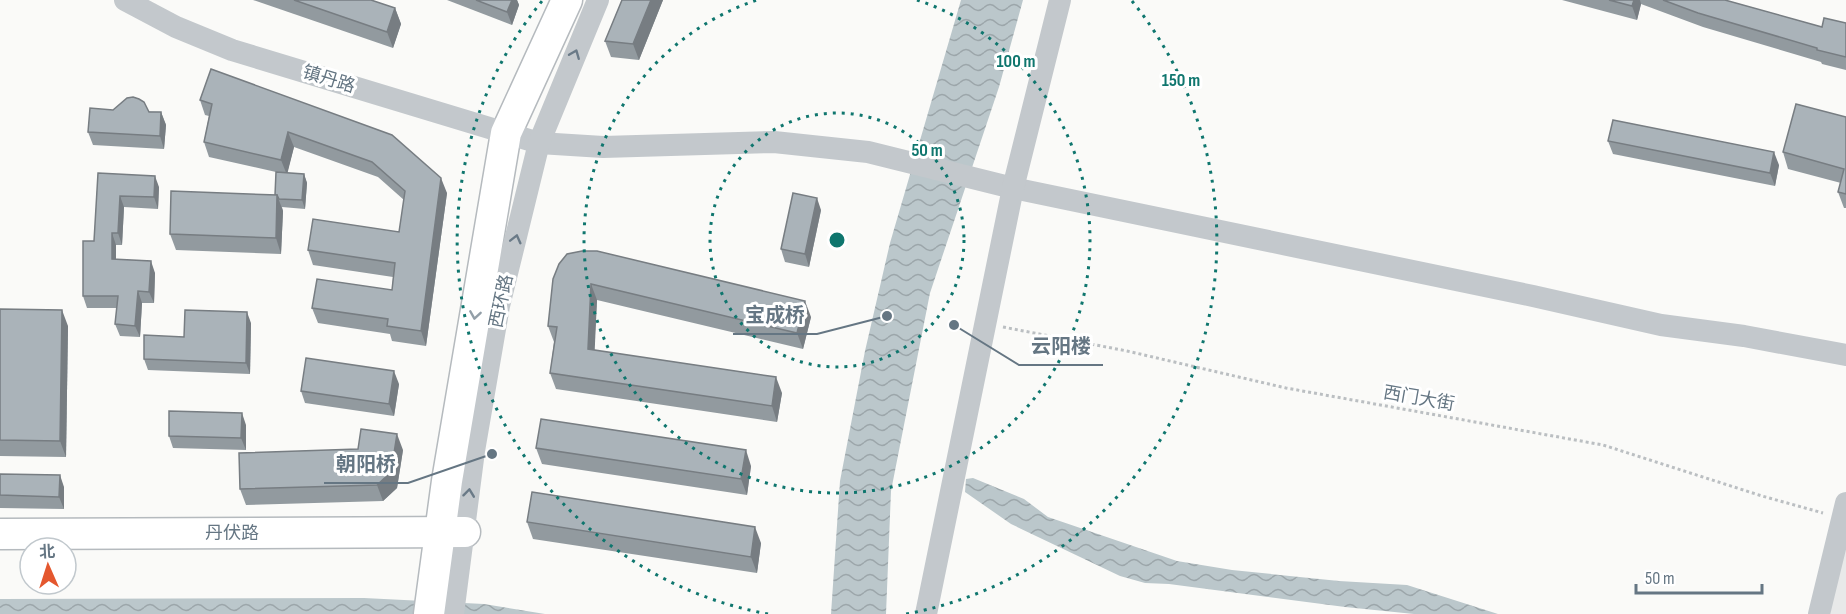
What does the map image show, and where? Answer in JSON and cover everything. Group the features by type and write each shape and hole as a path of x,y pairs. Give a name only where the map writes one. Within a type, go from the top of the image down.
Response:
{"main road":[{"name":"西环路","path":"443,603 453,532 447,482 506,133 567,0"},
{"name":"丹伏路","path":"0,534 453,532"}],"street":[{"name":"镇丹路","path":"125,0 159,8 232,50 539,143 603,147 774,142 879,154 1013,188 1533,296 1661,325 1744,336 1846,355"},
{"name":"西环路","path":"453,532 474,451 499,306 539,143 598,0"},
{"path":"926,614 1013,188 1060,0"},
{"path":"1819,614 1844,511"}],"path":[{"name":"西门大街","path":"986,324 1127,351 1286,388 1603,444 1762,496 1844,511"}],"shaded area":[{"path":"1846,540 1846,614 1827,614"}],"water":[{"path":"961,0 1023,0 999,87 930,293 891,491 886,614 831,614 840,481 865,351 890,243"},
{"path":"973,478 1024,499 1048,517 1177,561 1232,570 1339,581 1407,585 1498,614 1414,614 1145,583 1120,576 1011,524 965,492 966,479"},
{"path":"364,598 484,604 545,614 0,614 0,599"}],"building":[{"path":"294,0 371,0 395,8 387,32"},
{"path":"476,0 512,0 507,12"},
{"path":"622,0 651,0 633,44 605,41"},
{"path":"1609,0 1634,0 1632,6"},
{"path":"1663,0 1725,0 1822,27 1824,18 1846,23 1846,57 1698,13"},
{"path":"211,69 392,135 441,178 421,331 387,326 388,319 312,308 317,279 392,290 395,263 308,250 313,219 399,232 405,191 372,162 288,132 281,160 204,142 212,104 200,100"},
{"path":"133,97 144,102 149,112 161,112 160,136 88,132 90,108 113,110 127,98"},
{"path":"1796,104 1846,117 1846,194 1838,192 1844,169 1783,152"},
{"path":"1613,120 1774,152 1770,173 1608,141"},
{"path":"276,172 304,174 302,200 279,199 275,195"},
{"path":"98,173 155,176 154,197 120,196 118,233 112,233 112,259 151,261 149,292 138,291 135,326 115,324 118,296 83,296 83,241 94,241"},
{"path":"171,191 277,195 276,238 170,234"},
{"path":"793,193 817,198 805,254 781,249"},
{"path":"597,251 805,301 797,333 591,284 588,349 776,377 772,406 550,373 557,327 548,326 553,279 559,264 567,254"},
{"path":"0,309 62,310 60,441 0,440"},
{"path":"185,310 247,312 246,363 144,359 144,335 184,337"},
{"path":"306,358 394,371 389,404 301,391"},
{"path":"169,411 242,413 241,438 169,436"},
{"path":"541,419 746,450 741,479 536,448"},
{"path":"361,429 397,434 391,472 377,485 240,489 239,453 358,449"},
{"path":"0,474 60,475 59,497 0,495"},
{"path":"532,492 755,527 751,557 527,522"}],"place":[{"name":"宝成桥","path":"887,316"},
{"name":"云阳楼","path":"954,325"},
{"name":"朝阳桥","path":"492,454"}]}
